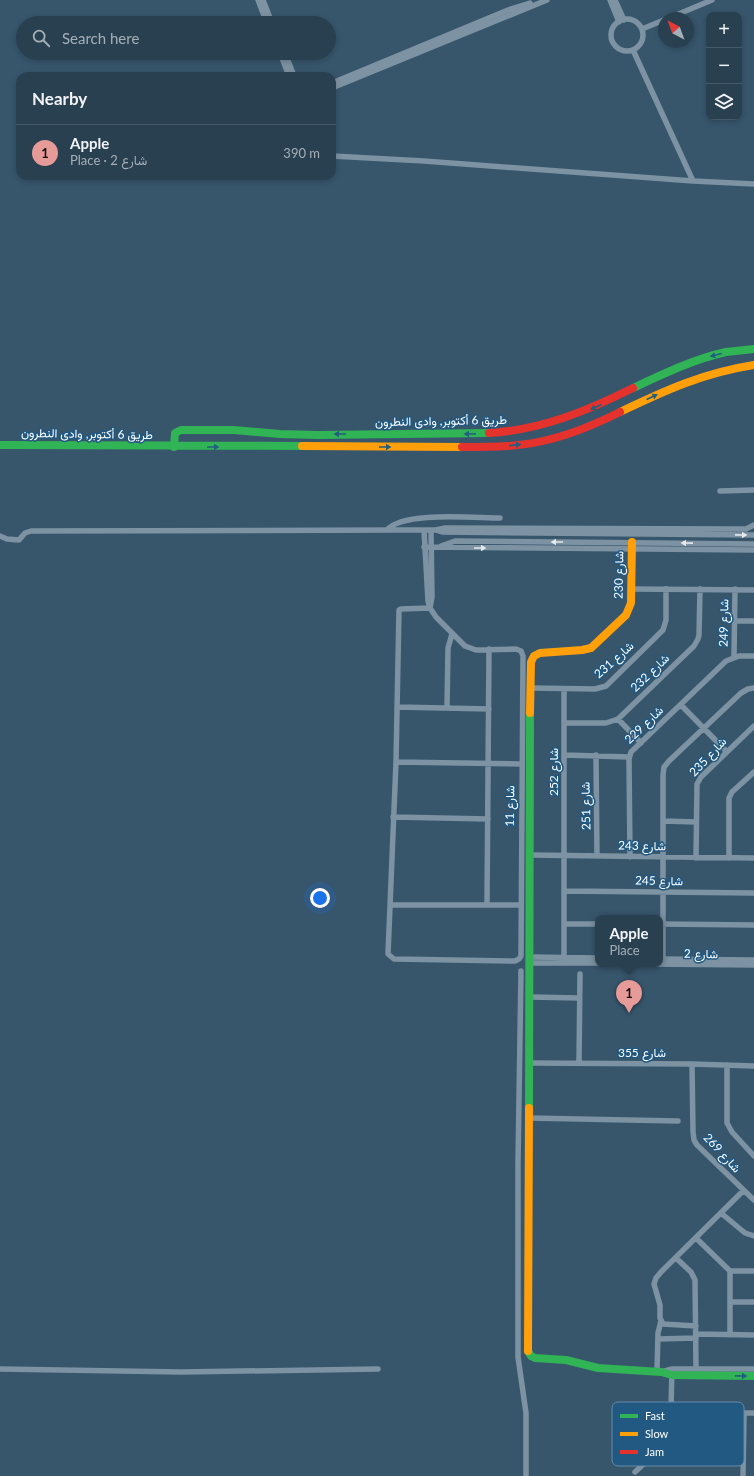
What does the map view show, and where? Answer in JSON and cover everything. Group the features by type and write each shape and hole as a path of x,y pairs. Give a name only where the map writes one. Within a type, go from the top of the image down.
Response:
{"street":[{"path":"258,0 264,16"},
{"path":"263,0 269,16"},
{"path":"520,10 538,0"},
{"path":"336,82 380,67 468,30 546,0"},
{"path":"610,0 622,21"},
{"path":"615,0 622,21"},
{"path":"683,12 712,0"},
{"path":"630,20 636,22 642,29 642,42 633,50 622,50 613,42 612,31 622,21 630,20"},
{"path":"642,29 658,22"},
{"path":"633,50 693,181"},
{"path":"283,60 287,72"},
{"path":"288,60 292,72"},
{"path":"336,86 353,77"},
{"path":"336,156 432,161 693,181 754,184"},
{"name":"طريق 6 أكتوبر, وادى النطرون","path":"174,447 176,433 181,430 239,430 292,434 453,434 496,433 518,430 560,421 580,414 695,361 720,354 754,349"},
{"name":"طريق 6 أكتوبر, وادى النطرون","path":"0,445 174,447 494,447 535,443 585,428 703,376 726,370 754,366"},
{"path":"720,491 754,490"},
{"path":"386,530 397,522 417,518 500,518"},
{"path":"508,530 746,529 754,526"},
{"path":"0,536 6,539 19,540 25,533 31,531 434,530 445,528 754,535"},
{"path":"424,530 424,546 432,597 430,608"},
{"path":"428,566 434,530"},
{"path":"424,546 754,544"},
{"path":"632,545 754,550"},
{"name":"شارع 230","path":"531,662 534,656 540,653 591,648 628,611 630,607 632,545"},
{"path":"631,589 754,590"},
{"name":"شارع 231","path":"531,688 595,689 606,686 661,633 666,623 666,589"},
{"name":"شارع 232","path":"618,719 697,643 699,635 700,589"},
{"name":"شارع 249","path":"734,657 735,589"},
{"path":"430,608 461,643 470,649 489,649 487,905"},
{"path":"430,608 399,610 396,762 390,905 520,905"},
{"path":"735,621 754,621"},
{"path":"447,708 448,648 452,634"},
{"name":"شارع 11","path":"390,905 388,954 391,958 512,961 518,960 521,956 520,905 523,656 521,651 516,649 489,649"},
{"path":"734,657 754,656"},
{"name":"شارع 229","path":"630,857 629,757 631,752 726,661 734,657"},
{"name":"شارع 11","path":"528,1351 531,662"},
{"path":"662,915 664,767 741,693 748,689 754,688"},
{"name":"شارع 252","path":"564,689 564,957"},
{"path":"681,705 727,752"},
{"path":"397,706 489,709"},
{"path":"565,723 606,723 618,719 641,743"},
{"name":"شارع 235","path":"696,858 697,784 701,777 754,726"},
{"path":"565,755 629,757"},
{"name":"شارع 251","path":"596,755 597,856"},
{"path":"396,762 522,764"},
{"path":"729,858 729,798 732,792 754,772"},
{"path":"393,817 488,819"},
{"path":"663,821 696,822"},
{"name":"شارع 243","path":"530,855 754,858"},
{"name":"شارع 245","path":"564,891 754,893"},
{"path":"564,924 595,924"},
{"path":"663,924 754,925"},
{"path":"530,960 564,957 595,958"},
{"name":"شارع 2","path":"663,959 672,962 754,965"},
{"path":"530,960 595,963"},
{"name":"شارع 2","path":"663,963 754,960"},
{"path":"521,971 518,1163 518,1353 526,1413 526,1476"},
{"path":"579,1064 580,974"},
{"path":"530,997 579,998"},
{"name":"شارع 355","path":"529,1063 754,1066"},
{"name":"شارع 269","path":"692,1064 694,1140 697,1145 754,1200"},
{"path":"727,1065 727,1123 732,1132 754,1156"},
{"path":"528,1118 678,1122"},
{"path":"659,1372 658,1339 661,1321 660,1305 654,1284 656,1278 743,1191"},
{"path":"721,1213 745,1233 754,1236"},
{"path":"696,1238 730,1271 754,1271"},
{"path":"676,1258 691,1272 695,1280 696,1369"},
{"path":"730,1271 730,1335"},
{"path":"730,1302 754,1302"},
{"path":"661,1321 666,1325 696,1326"},
{"path":"658,1339 696,1336 754,1335"},
{"path":"518,1353 528,1351 531,1356 535,1358 566,1360 592,1368 754,1376"},
{"path":"0,1368 181,1372 378,1369"},
{"path":"672,1372 696,1369 754,1369"},
{"path":"671,1402 672,1372"},
{"path":"744,1413 754,1413"},
{"path":"635,1472 641,1466"}],"traffic: fast":[{"path":"633,388 679,367 714,355 754,349"},
{"path":"174,447 175,433 181,430 234,430 280,434 318,435 489,433"},
{"path":"0,445 302,446"},
{"path":"529,1108 530,713"},
{"path":"528,1351 531,1356 535,1358 566,1360 598,1368 661,1372 672,1375 754,1376"}],"traffic: slow":[{"path":"620,412 685,383 735,368 754,365"},
{"path":"302,446 462,447"},
{"path":"530,713 531,662 534,656 540,653 591,648 626,615 631,603 632,542"},
{"path":"528,1351 529,1108"}],"traffic: jam":[{"path":"489,433 545,424 581,412 633,388"},
{"path":"462,447 507,446 540,442 578,431 620,412"}],"place":[{"name":"Apple","path":"629,1013"}]}
